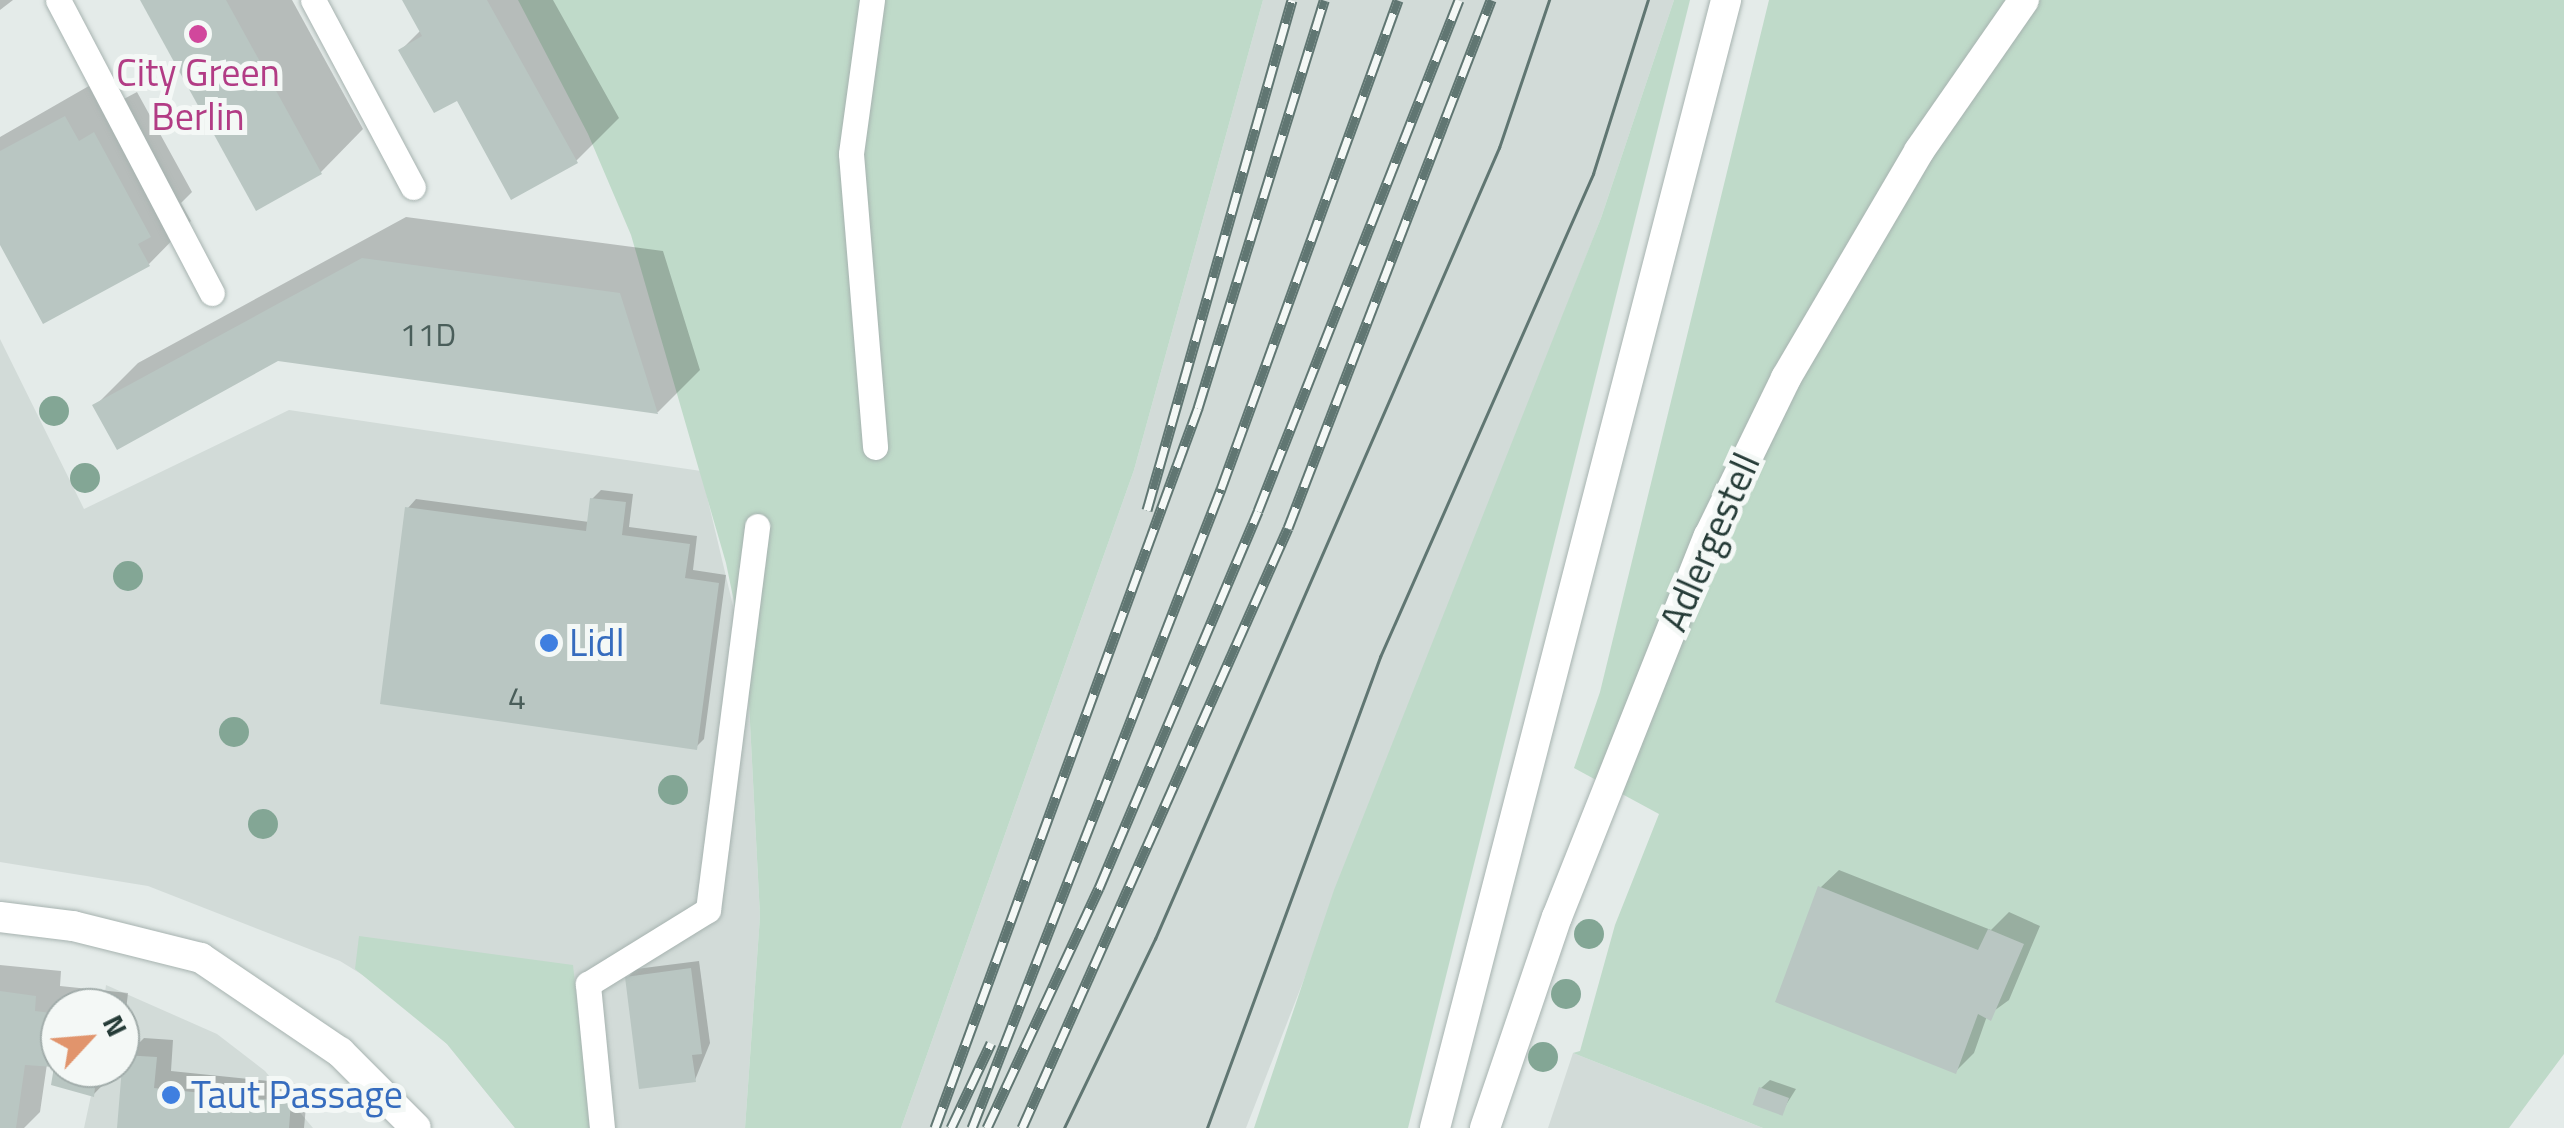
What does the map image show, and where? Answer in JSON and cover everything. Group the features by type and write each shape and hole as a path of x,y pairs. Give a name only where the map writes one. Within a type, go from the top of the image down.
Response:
{"main road":[{"path":"1435,1128 1726,0"},
{"name":"Adlergestell","path":"1485,1128 1557,917 1709,536 1786,378 1920,152 2024,0"},
{"path":"0,917 73,926 202,958 340,1052 416,1128"}],"lane":[{"path":"58,0 212,294"},
{"path":"313,0 413,187"},
{"path":"872,0 851,154 875,447"},
{"path":"602,1128 588,984 708,910 757,526"}],"shaded area":[{"path":"1263,0 1674,0 1601,218 1246,1128 901,1128 1134,470"},
{"path":"0,339 84,509 289,410 701,471 747,665 760,916 745,1128 515,1128 447,1044 387,990 340,961 148,886 0,862"},
{"path":"140,1000 217,1034 265,1071 313,1128 84,1128 93,1088 140,1088"},
{"path":"1573,1053 1763,1128 1548,1128"}],"green space":[{"path":"518,0 1263,0 1134,470 901,1128 745,1128 760,916 747,665 726,563 631,235 588,134"},
{"path":"1674,0 1690,0 1408,1128 1254,1128 1334,890 1601,218"},
{"path":"1769,0 2564,0 2564,1054 2509,1128 1763,1128 1573,1053 1580,1051 1615,925 1659,814 1574,768 1600,692"},
{"path":"359,936 573,965 591,1128 515,1128 447,1044 355,969"}],"building":[{"path":"140,0 226,0 322,174 256,211"},
{"path":"402,0 487,0 578,163 511,200 457,101 434,113 398,50 422,36"},
{"path":"65,116 79,141 94,132 151,237 138,244 150,266 43,324 0,245 0,151"},
{"path":"362,258 620,293 658,414 278,361 117,450 92,405"},
{"name":"Lidl","path":"590,498 626,502 622,535 690,544 685,578 719,583 697,750 380,704 405,507 586,531"},
{"path":"1818,886 1978,950 1988,929 2024,944 1991,1021 1978,1014 1956,1074 1775,1002"},
{"path":"691,968 702,1054 692,1055 696,1082 639,1089 625,977"},
{"path":"0,991 36,996 35,1011 40,1012 40,1066 25,1065 16,1128 0,1128"},
{"name":"Taut Passage","path":"140,1056 157,1057 154,1088 291,1102 289,1128 117,1128 120,1088 140,1088"},
{"path":"1759,1087 1789,1098 1783,1116 1753,1105"},
{"path":"62,1088 95,1088 94,1097"}],"tram line":[{"path":"1064,1128 1155,939 1499,148 1549,0"},
{"path":"1207,1128 1380,657 1593,174 1648,0"}],"railway":[{"path":"1147,510 1292,0"},
{"path":"935,1128 1198,408 1324,0"},
{"path":"972,1128 1221,489 1398,0"},
{"path":"987,1128 1099,888 1258,511 1459,0"},
{"path":"1022,1128 1288,528 1491,0"},
{"path":"951,1128 991,1043"}],"place":[{"name":"City Green Berlin","path":"198,34"},
{"name":"Lidl","path":"549,643"},
{"name":"Taut Passage","path":"171,1095"}]}
